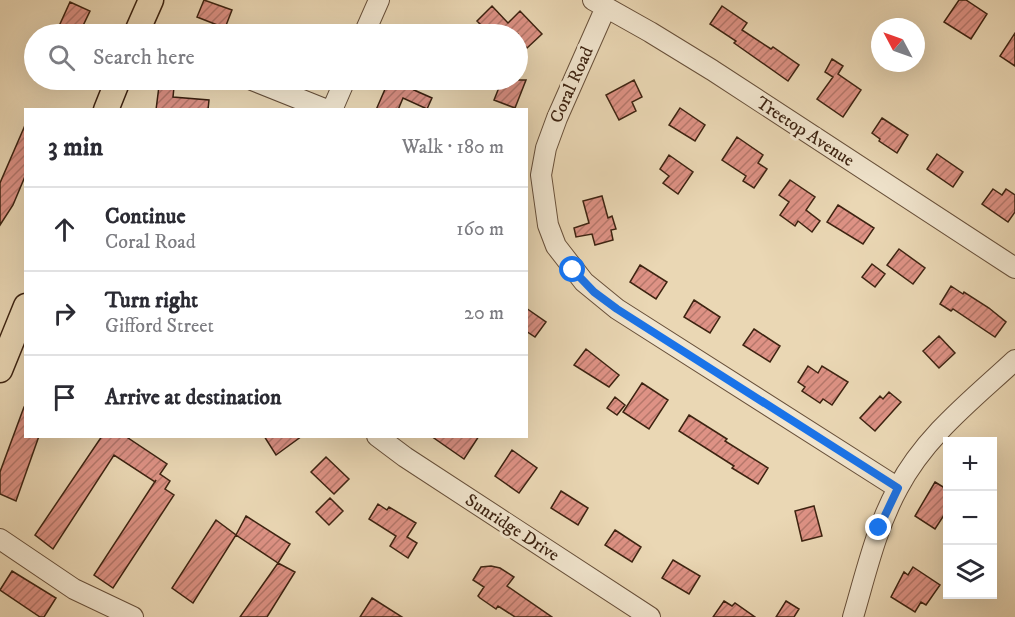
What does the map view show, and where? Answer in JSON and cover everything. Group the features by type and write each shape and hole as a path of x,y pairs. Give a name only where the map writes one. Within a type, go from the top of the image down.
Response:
{"main road":[{"path":"141,24 151,0"},
{"path":"107,108 114,90"},
{"path":"1,365 24,311"}],"street":[{"path":"368,24 379,0"},
{"name":"Treetop Avenue","path":"600,3 712,70 1015,268"},
{"name":"Coral Road","path":"600,3 542,163 545,213 556,246 584,282 617,309 898,488"},
{"path":"277,90 322,108"},
{"path":"333,108 341,90"},
{"path":"853,617 879,528 898,488 918,456 938,433 1015,360"},
{"name":"Sunridge Drive","path":"380,438 424,470 650,617"},
{"path":"0,539 74,589 133,617"}],"building":[{"path":"204,0 232,10 227,24 215,24 197,17"},
{"path":"959,0 966,0 987,14 971,39 944,22"},
{"path":"70,2 90,11 84,24 60,24"},
{"path":"492,6 508,23 520,11 542,34 528,47 528,24 480,24 477,21"},
{"path":"722,6 747,23 742,30 799,65 788,81 710,24"},
{"path":"1015,33 1015,66 1000,56"},
{"path":"832,59 843,66 838,74 861,90 843,117 817,99 833,77 825,72"},
{"path":"634,80 642,97 632,102 636,111 619,120 606,95"},
{"path":"158,90 174,90 173,97 209,100 208,108 156,108"},
{"path":"385,90 414,90 432,98 427,108 403,98 399,108 377,108"},
{"path":"498,90 522,90 515,108 494,100"},
{"path":"680,108 705,125 695,141 669,125"},
{"path":"882,118 908,135 897,153 879,141 880,139 872,133"},
{"path":"24,128 24,179 13,205 0,225 0,183"},
{"path":"737,137 763,155 758,163 767,169 754,188 743,181 746,176 722,160"},
{"path":"937,154 963,172 953,187 927,169"},
{"path":"669,155 693,172 678,194 663,183 669,176 660,169"},
{"path":"790,180 815,197 806,210 820,221 812,232 798,221 795,226 780,215 789,202 779,195"},
{"path":"993,189 1002,195 1006,189 1015,195 1015,212 1008,222 982,204"},
{"path":"602,196 608,218 612,216 616,229 611,230 613,240 595,245 592,234 576,237 574,228 589,223 583,201"},
{"path":"838,205 874,228 863,244 827,222"},
{"path":"899,249 925,268 913,284 887,265"},
{"path":"872,264 885,274 875,287 862,277"},
{"path":"640,265 667,282 656,299 630,282"},
{"path":"951,286 989,308 1006,322 995,337 953,309 951,311 940,304"},
{"path":"694,300 720,317 710,333 684,317"},
{"path":"528,309 546,322 535,337 528,332"},
{"path":"754,329 780,346 770,362 743,345"},
{"path":"939,336 955,353 939,368 923,351"},
{"path":"586,349 619,375 609,387 574,365"},
{"path":"808,366 818,373 822,366 848,382 832,405 823,399 820,403 802,391 805,387 798,382"},
{"path":"642,383 668,400 649,429 623,412"},
{"path":"889,392 901,402 875,431 860,418 880,396 883,399"},
{"path":"615,397 625,405 617,415 607,408"},
{"path":"24,407 24,438 38,438 16,501 0,494 0,472"},
{"path":"689,415 768,468 758,484 679,431"},
{"path":"101,438 128,438 167,464 160,474 170,481 165,489 174,495 113,588 94,575 155,482 114,455 53,549 35,535"},
{"path":"265,438 299,438 276,455"},
{"path":"434,438 478,438 464,459"},
{"path":"512,450 537,468 519,493 495,476"},
{"path":"326,457 349,479 334,494 311,472"},
{"path":"935,482 943,487 943,517 935,529 915,516"},
{"path":"561,491 588,508 578,525 551,508"},
{"path":"330,498 343,511 329,525 316,512"},
{"path":"378,504 387,510 389,507 416,523 407,537 417,543 408,558 390,546 396,536 369,519"},
{"path":"814,506 822,536 802,541 795,511"},
{"path":"246,516 290,544 278,563 236,535"},
{"path":"216,520 236,535 193,603 172,588"},
{"path":"615,530 641,547 632,562 605,545"},
{"path":"673,560 700,576 689,594 662,578"},
{"path":"278,563 295,572 267,617 240,617"},
{"path":"481,567 500,568 514,577 507,586 552,617 515,617 498,606 496,609 480,598 478,596 484,587 473,580"},
{"path":"913,567 940,585 926,605 921,602 915,612 891,597 904,572 908,575"},
{"path":"12,571 56,598 44,617 40,617 0,590"},
{"path":"372,598 402,617 360,617"},
{"path":"724,601 732,606 735,603 755,617 713,617"},
{"path":"786,601 799,609 794,617 776,617"}],"route":[{"path":"573,270 594,292 617,309 898,488 879,528"}]}
